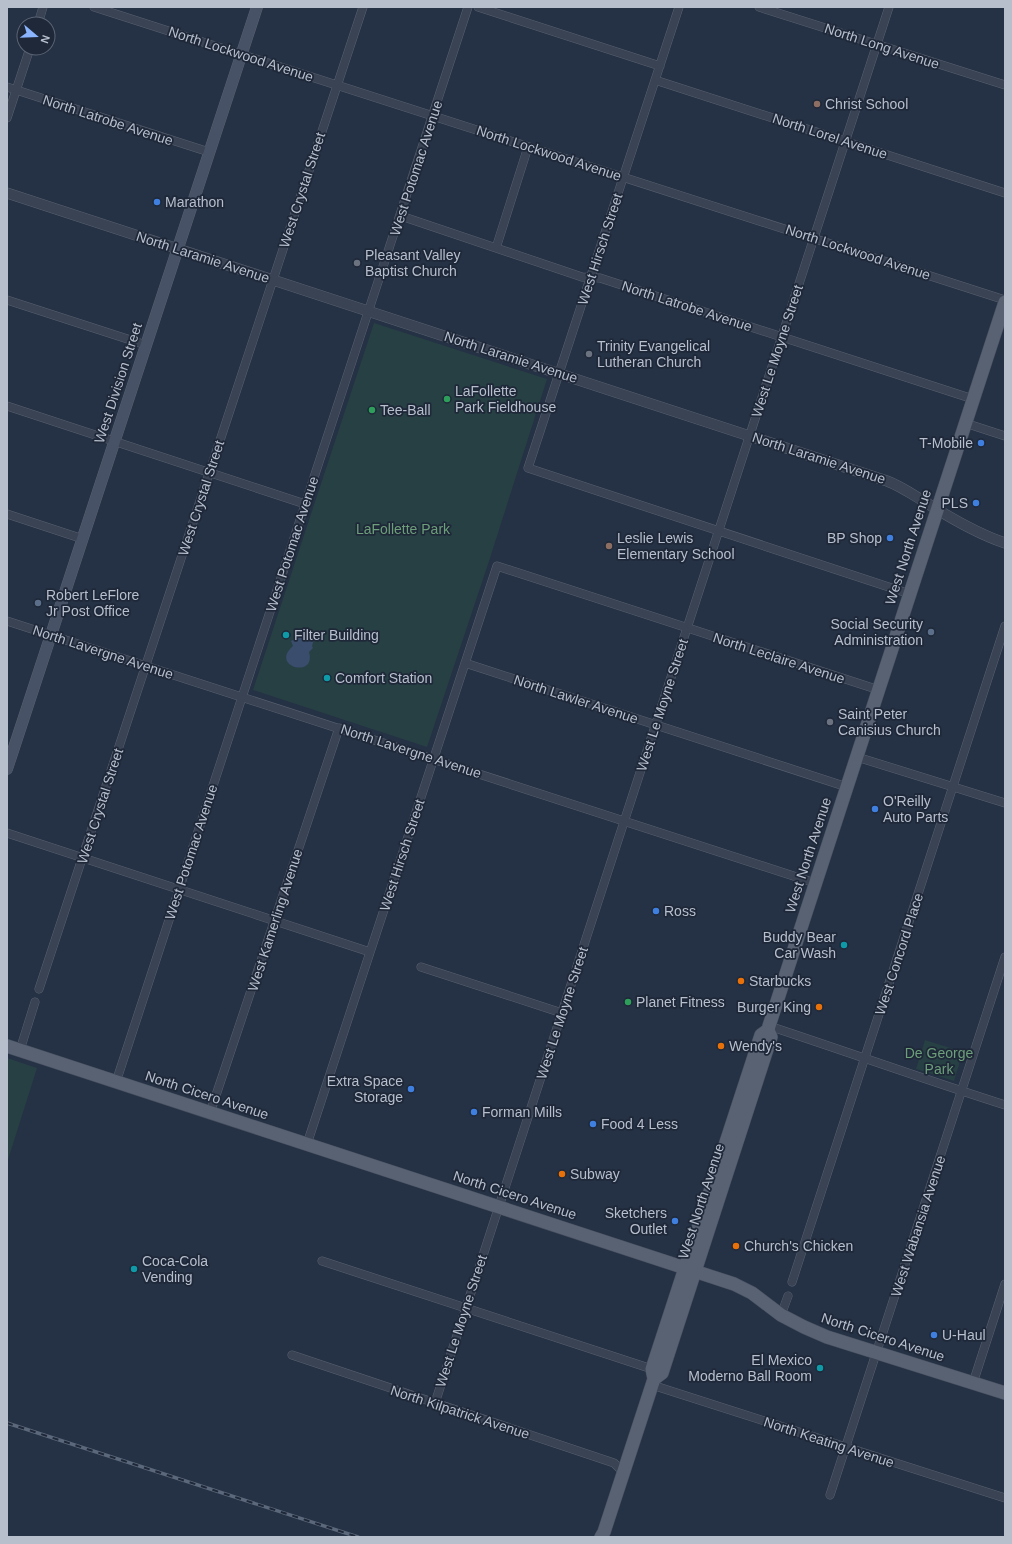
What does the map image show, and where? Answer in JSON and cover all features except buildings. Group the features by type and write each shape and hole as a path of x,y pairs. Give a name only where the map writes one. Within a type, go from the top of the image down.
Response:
{"main road":[{"name":"West Division Street","path":"7,769 257,7"},
{"name":"West North Avenue","path":"603,1535 653,1378 662,1373 690,1269 771,1037 769,1028 965,423 1001,328 1005,301"},
{"name":"North Cicero Avenue","path":"7,1046 734,1284 752,1293 781,1315 804,1328 876,1353 1005,1393"}],"street":[{"name":"North Lockwood Avenue","path":"94,7 814,238 1005,301"},
{"name":"West Crystal Street","path":"39,989 84,858 272,280 363,7"},
{"name":"West Potomac Avenue","path":"116,1082 305,504 370,312 468,7"},
{"path":"478,7 660,66"},
{"name":"West Hirsch Street","path":"679,7 528,468 719,531"},
{"name":"North Long Avenue","path":"759,7 1005,85"},
{"name":"West Le Moyne Street","path":"435,1403 889,7"},
{"path":"7,118 27,56"},
{"name":"North Lorel Avenue","path":"655,80 1005,193"},
{"name":"North Latrobe Avenue","path":"7,87 209,152"},
{"path":"496,248 528,147"},
{"name":"North Laramie Avenue","path":"7,194 750,435 896,484 937,510 978,533 1005,543"},
{"name":"North Latrobe Avenue","path":"401,216 582,277 600,278 973,399"},
{"path":"7,300 146,345"},
{"path":"7,406 305,504"},
{"path":"965,423 1005,436"},
{"path":"7,514 82,539"},
{"path":"719,531 910,594"},
{"name":"West Hirsch Street","path":"307,1144 497,566"},
{"name":"North Leclaire Avenue","path":"497,566 879,690"},
{"name":"North Lavergne Avenue","path":"7,621 816,883"},
{"name":"West Concord Place","path":"792,1282 1005,626"},
{"name":"North Lawler Avenue","path":"465,663 847,787"},
{"name":"West Kamerling Avenue","path":"210,1113 339,728"},
{"path":"857,757 1005,803"},
{"path":"7,833 370,952"},
{"name":"West Wabansia Avenue","path":"830,1495 1005,957"},
{"path":"421,967 562,1013"},
{"path":"20,1050 35,1002"},
{"path":"769,1028 865,1058 1005,1105"},
{"name":"North Keating Avenue","path":"322,1261 466,1307 653,1378 846,1447 1005,1498"},
{"path":"973,1383 1005,1284"},
{"path":"781,1315 788,1296"},
{"name":"North Kilpatrick Avenue","path":"292,1355 614,1463 624,1473"}],"green space":[{"name":"LaFollette Park","path":"374,323 547,379 491,555 427,747 253,690"},
{"name":"De George Park","path":"925,1040 963,1052 954,1081 916,1069"},
{"path":"7,1058 37,1068 7,1163"}],"water":[{"path":"296,633 314,639 312,646 313,648 309,652 310,660 301,668 295,667 286,660 287,653 293,646 291,641"}],"railway":[{"path":"7,1423 358,1537"}],"place":[{"name":"Christ School","path":"817,104"},
{"name":"Marathon","path":"157,202"},
{"name":"Pleasant Valley Baptist Church","path":"357,263"},
{"name":"Trinity Evangelical Lutheran Church","path":"589,354"},
{"name":"LaFollette Park Fieldhouse","path":"447,399"},
{"name":"Tee-Ball","path":"372,410"},
{"name":"T-Mobile","path":"981,443"},
{"name":"PLS","path":"976,503"},
{"name":"BP Shop","path":"890,538"},
{"name":"Leslie Lewis Elementary School","path":"609,546"},
{"name":"Robert LeFlore Jr Post Office","path":"38,603"},
{"name":"Social Security Administration","path":"931,632"},
{"name":"Filter Building","path":"286,635"},
{"name":"Comfort Station","path":"327,678"},
{"name":"Saint Peter Canisius Church","path":"830,722"},
{"name":"O'Reilly Auto Parts","path":"875,809"},
{"name":"Ross","path":"656,911"},
{"name":"Buddy Bear Car Wash","path":"844,945"},
{"name":"Starbucks","path":"741,981"},
{"name":"Planet Fitness","path":"628,1002"},
{"name":"Burger King","path":"819,1007"},
{"name":"Wendy's","path":"721,1046"},
{"name":"Extra Space Storage","path":"411,1089"},
{"name":"Forman Mills","path":"474,1112"},
{"name":"Food 4 Less","path":"593,1124"},
{"name":"Subway","path":"562,1174"},
{"name":"Sketchers Outlet","path":"675,1221"},
{"name":"Church's Chicken","path":"736,1246"},
{"name":"Coca-Cola Vending","path":"134,1269"},
{"name":"U-Haul","path":"934,1335"},
{"name":"El Mexico Moderno Ball Room","path":"820,1368"}]}
